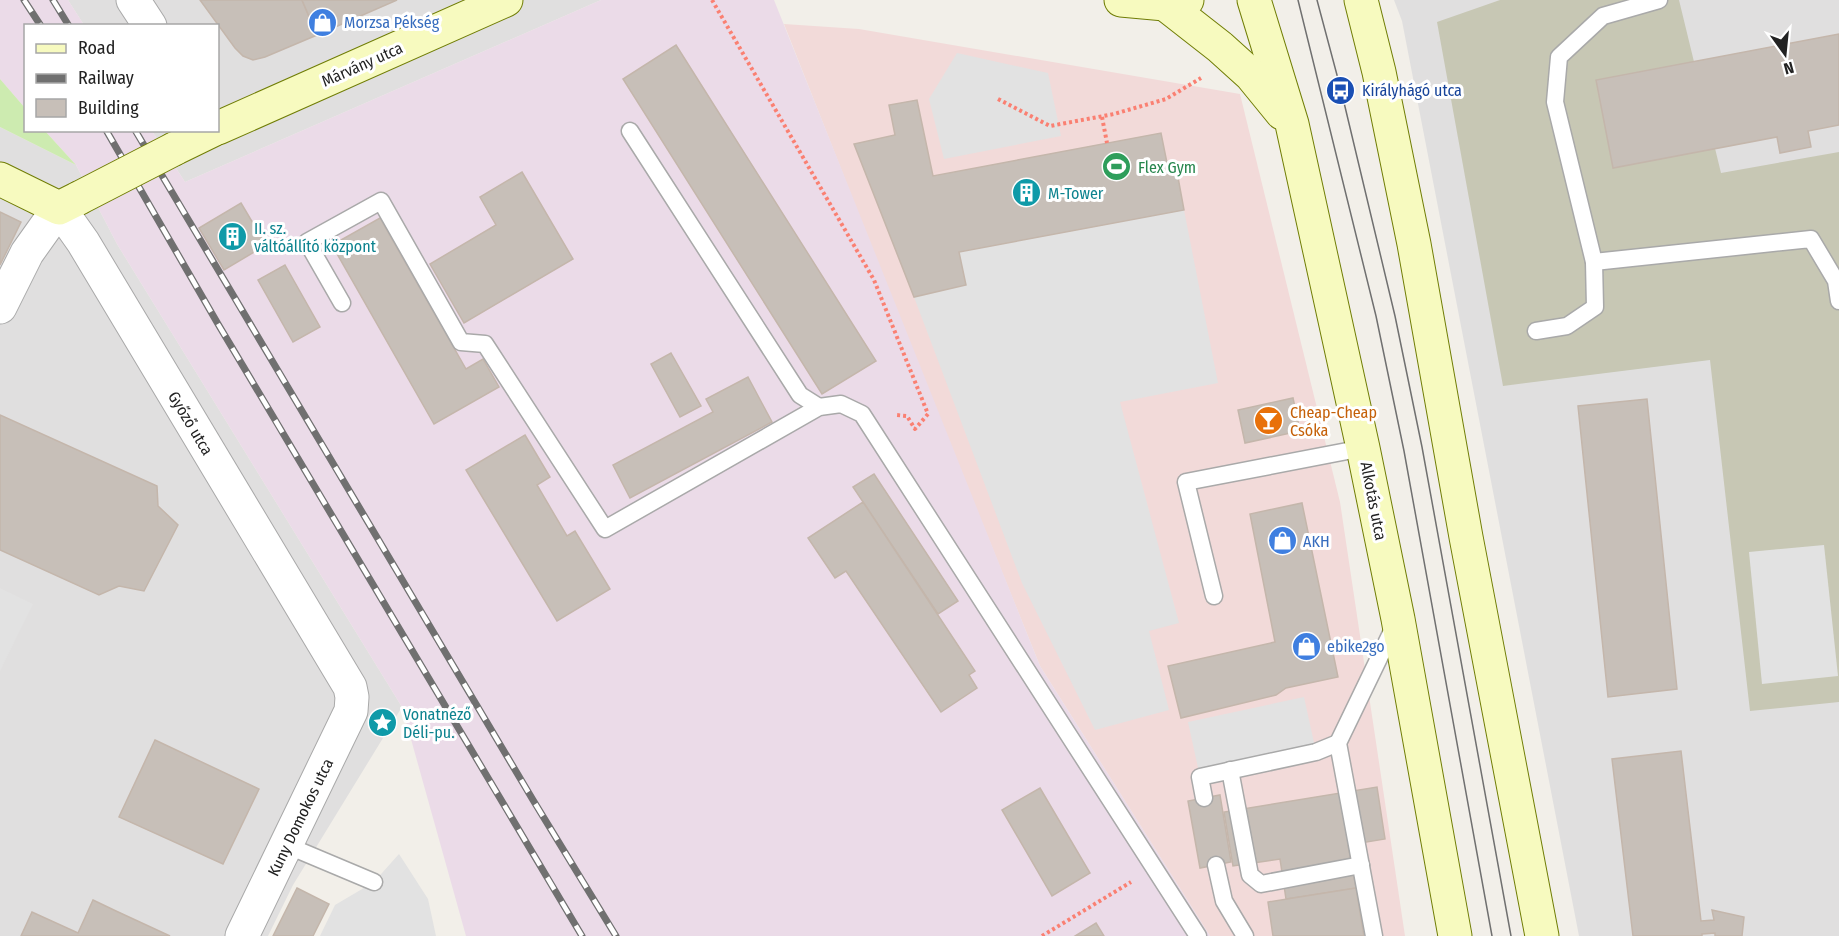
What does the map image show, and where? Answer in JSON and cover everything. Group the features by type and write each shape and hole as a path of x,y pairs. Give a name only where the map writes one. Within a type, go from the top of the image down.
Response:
{"main road":[{"name":"Márvány utca","path":"219,127 506,0"},
{"path":"1120,0 1176,2 1251,75 1292,124"},
{"name":"Alkotás utca","path":"1254,0 1292,124 1363,448 1398,619 1455,936"},
{"path":"1361,0 1379,72 1414,244 1464,525 1542,936"},
{"name":"Márvány utca","path":"69,203 209,132"},
{"name":"Győző utca","path":"0,179 69,203"}],"street":[{"path":"133,0 149,24"},
{"name":"Márvány utca","path":"0,307 27,253 69,203"},
{"name":"Győző utca","path":"69,203 83,242 350,687 352,697"},
{"name":"Kuny Domokos utca","path":"242,936 351,711 352,697"}],"lane":[{"path":"1536,331 1567,326 1595,307 1594,262 1555,102 1559,57 1603,16 1659,0"},
{"path":"630,130 800,395 819,407"},
{"path":"342,303 307,242 381,201 460,342 485,344 605,529 819,407 841,404 862,414 1198,936"},
{"path":"1594,262 1811,239 1836,281 1839,301"},
{"path":"1214,596 1186,482 1363,448"},
{"path":"1374,936 1338,743 1398,619"},
{"path":"1204,798 1200,777 1316,752 1338,743"},
{"path":"1230,770 1250,875 1261,884 1361,865"},
{"path":"286,845 374,882"},
{"path":"1216,865 1224,900 1245,936"}],"path":[{"path":"712,0 874,280 928,414 915,429 907,416"},
{"path":"998,99 1050,126 1102,117 1166,99 1209,73"},
{"path":"1102,117 1107,143"},
{"path":"1042,936 1155,868"}],"shaded area":[{"path":"0,0 68,0 83,24 24,24 24,107 0,79"},
{"path":"68,0 601,0 185,182 153,132 219,132 219,24 83,24"},
{"path":"601,0 774,0 1040,666 1210,936 466,936 402,707 117,244 76,165 46,132 153,132 185,182"},
{"path":"1394,0 1839,0 1839,936 1579,936 1402,21"},
{"path":"1500,0 1679,0 1721,173 1839,152 1839,702 1750,711 1710,360 1503,386 1437,22"},
{"path":"784,24 859,29 1240,94 1340,502 1405,936 1210,936 1040,666"},
{"path":"957,53 1048,73 1061,136 944,159 929,99"},
{"path":"0,127 76,165 117,244 402,707 293,885 268,936 0,936"},
{"path":"1184,210 1218,383 1120,402 1179,623 1149,631 1169,710 1095,730 1022,583 914,297 966,285 959,252"},
{"path":"1824,545 1838,676 1762,684 1749,552"},
{"path":"0,588 33,604 0,671"},
{"path":"1304,697 1316,752 1200,777 1188,722"},
{"path":"399,854 428,899 436,936 320,936 335,905 374,882"}],"green space":[{"path":"0,79 24,107 24,132 46,132 76,165 0,127"}],"building":[{"path":"200,0 302,0 317,35 253,60 243,56 235,48"},
{"path":"302,0 397,0 317,35"},
{"path":"1839,34 1839,125 1808,131 1811,147 1780,153 1777,137 1613,168 1596,80"},
{"path":"676,45 876,361 822,394 623,79"},
{"name":"M-Tower","path":"917,100 933,176 1161,133 1167,163 1175,161 1184,210 959,252 966,285 914,297 854,144 895,135 889,105"},
{"path":"522,172 573,259 464,323 430,264 496,225 480,197"},
{"name":"II. sz. váltóállító központ","path":"241,203 266,245 224,270 199,228"},
{"path":"0,212 21,222 0,265"},
{"path":"380,218 466,369 483,359 499,387 434,424 332,245"},
{"path":"285,265 320,327 293,342 258,280"},
{"path":"671,353 701,406 680,417 651,364"},
{"path":"748,377 772,422 630,498 613,465 713,412 706,399"},
{"name":"Cheap-Cheap Csóka","path":"1293,398 1300,431 1245,443 1238,410"},
{"path":"1647,399 1677,689 1608,697 1578,406"},
{"path":"0,415 157,486 158,506 178,525 144,591 119,586 99,595 0,550"},
{"path":"525,435 550,477 537,485 567,536 575,531 610,589 557,621 466,470"},
{"path":"874,474 958,601 938,614 853,487"},
{"path":"863,502 975,671 969,675 977,688 941,712 846,571 835,578 808,538"},
{"path":"1302,503 1338,677 1286,688 1276,695 1181,718 1168,666 1275,642 1250,514"},
{"path":"155,740 259,789 223,864 119,817"},
{"path":"1681,751 1701,921 1714,920 1712,910 1744,917 1742,936 1715,936 1715,933 1702,934 1702,936 1633,936 1612,759"},
{"path":"1377,787 1385,839 1348,845 1356,888 1286,899 1280,859 1233,866 1224,812"},
{"path":"1040,788 1090,873 1052,896 1002,810"},
{"path":"1220,795 1231,862 1200,868 1188,801"},
{"path":"297,888 329,904 313,936 273,936"},
{"path":"1356,888 1364,936 1273,936 1268,902"},
{"path":"93,900 170,936 21,936 32,912 78,933"},
{"path":"1096,923 1104,936 1075,936"}],"tram line":[{"path":"1298,0 1376,316 1404,451 1492,936"},
{"path":"1317,0 1395,316 1422,447 1511,936"}],"railway":[{"path":"24,0 40,24"},
{"path":"53,0 68,24"},
{"path":"107,132 218,324 582,936"},
{"path":"136,132 616,936"}],"place":[{"name":"Morzsa Pékség","path":"323,22"},
{"name":"Királyhágó utca","path":"1341,90"},
{"name":"Flex Gym","path":"1117,167"},
{"name":"M-Tower","path":"1027,193"},
{"name":"II. sz. váltóállító központ","path":"233,237"},
{"name":"Cheap-Cheap Csóka","path":"1269,421"},
{"name":"AKH","path":"1282,541"},
{"name":"ebike2go","path":"1306,646"},
{"name":"Vonatnéző Déli-pu.","path":"382,723"}]}
